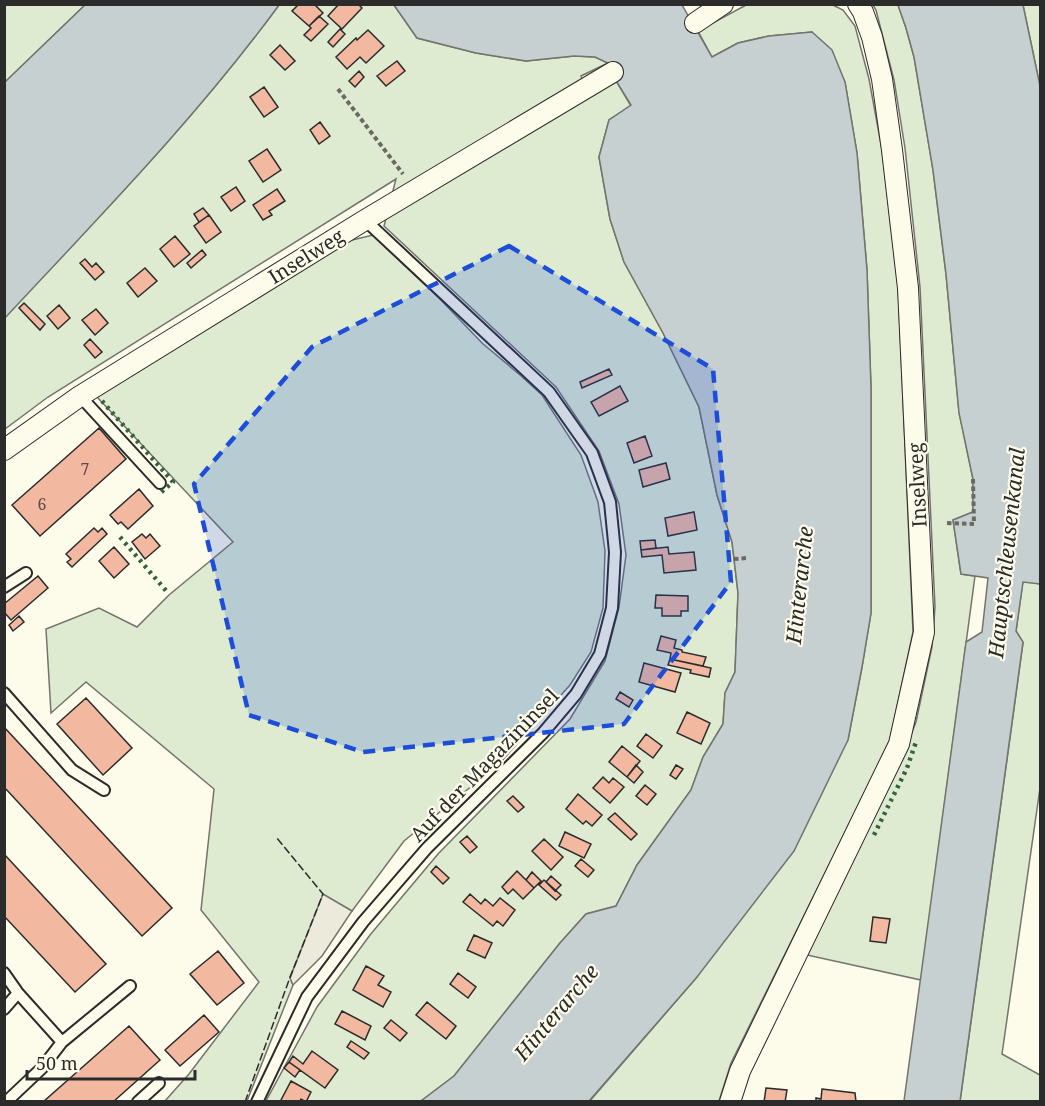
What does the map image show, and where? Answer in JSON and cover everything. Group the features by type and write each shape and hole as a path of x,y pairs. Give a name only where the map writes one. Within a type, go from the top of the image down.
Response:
{"street":[{"path":"695,23 723,4"},
{"name":"Inselweg","path":"730,1101 740,1071 898,744 924,632 908,288 882,79 872,37 858,4"},
{"name":"Inselweg","path":"4,450 80,396 365,220 613,72"}],"lane":[{"name":"Auf der Magazininsel","path":"257,1101 307,997 363,922 427,848 543,733 576,694 600,654 612,608 615,552 610,502 592,453 549,392 365,220"},
{"path":"80,396 160,483"},
{"path":"4,587 26,573"},
{"path":"4,693 72,770 104,790"},
{"path":"4,973 18,993 62,1042"},
{"path":"6,1101 42,1068 62,1042 130,986"},
{"path":"4,1009 18,993"},
{"path":"138,1101 159,1083"}],"path":[{"path":"338,89 415,190"},
{"path":"947,523 974,524 973,479"},
{"path":"734,559 747,558"}],"highlighted area":[{"path":"509,246 713,369 731,582 624,724 363,752 249,715 194,484 312,347"}],"green space":[{"path":"5,5 85,5 5,82"},
{"path":"279,5 394,5 417,38 476,53 526,61 574,56 595,57 608,63 581,76 588,95 615,79 631,106 609,120 599,157 610,219 624,262 663,333 699,407 717,495 732,542 738,593 735,672 725,693 723,724 703,757 691,790 637,865 616,906 586,914 560,943 454,1076 421,1101 266,1101 317,1007 370,935 438,854 570,719 605,661 619,607 626,555 619,504 599,451 556,387 384,226 396,179 48,397 5,429 4,318 181,127"},
{"path":"746,5 833,5 843,10 855,26 869,79 882,150 898,285 913,632 889,744 731,1063 719,1101 589,1102 697,977 848,740 871,613 871,388 867,270 857,153 845,82 812,32 769,36 738,43 712,57 698,31"},
{"path":"873,5 898,5 914,57 933,170 946,274 959,412 973,479 973,512 953,520 961,574 975,576 921,980 807,955 900,762 916,722 932,647 935,607 920,287 905,148 894,80"},
{"path":"1023,5 1040,5 1040,86"},
{"path":"373,235 482,343 542,395 581,455 598,502 605,551 603,608 591,652 570,685 499,764 404,841 352,911 324,895 290,977 293,985 247,1101 165,1101 189,1074 259,982 201,910 214,789 86,682 51,713 46,629 99,608 137,627 169,595 233,542 97,397 348,241"},
{"path":"1023,581 1040,584 1040,788 1002,1054 1040,1075 1040,1101 960,1102 1023,643 1016,631"}],"shaded area":[{"path":"323,894 352,911 322,956 293,985 290,978"}],"water":[{"path":"85,5 279,5 181,127 5,318 5,82"},
{"name":"Hinterarche","path":"394,5 682,5 712,57 738,43 769,36 812,32 832,50 845,82 857,153 867,270 871,388 871,613 848,740 794,851 697,977 589,1101 421,1101 454,1076 560,943 586,914 616,906 637,865 691,790 703,757 723,724 725,693 735,672 738,593 732,542 717,495 699,407 663,333 624,262 610,219 599,157 609,120 631,105 608,63 595,57 574,56 526,61 476,53 417,38"},
{"name":"Hauptschleusenkanal","path":"898,5 1023,5 1040,86 1040,584 1023,582 1016,631 1023,642 960,1101 904,1101 966,642 982,632 988,578 961,574 953,520 973,512 973,479 959,413 946,274 933,170 914,57"}],"building":[{"path":"299,4 314,4 323,13 309,26 292,11"},
{"path":"339,4 358,4 362,8 342,29 328,16"},
{"path":"319,16 328,24 311,41 304,35"},
{"path":"340,29 345,34 333,47 328,42"},
{"path":"368,30 384,46 366,63 360,57 347,69 336,57"},
{"path":"280,45 295,61 285,70 270,55"},
{"path":"397,61 405,71 386,86 377,76"},
{"path":"359,71 364,77 355,87 349,81"},
{"path":"264,87 278,107 264,117 250,97"},
{"path":"320,122 330,136 319,144 310,130"},
{"path":"267,149 281,170 263,182 249,161"},
{"path":"236,187 245,201 231,211 221,197"},
{"path":"277,189 285,201 269,211 272,215 263,220 253,205"},
{"path":"203,208 209,215 199,222 194,214"},
{"path":"209,215 221,232 206,243 194,226"},
{"path":"175,236 190,254 174,267 160,249"},
{"path":"202,250 206,255 191,268 187,263"},
{"path":"85,259 92,267 96,263 104,272 95,280 80,263"},
{"path":"145,268 157,281 138,297 127,283"},
{"path":"24,303 45,324 40,330 19,308"},
{"path":"59,305 70,318 58,329 47,316"},
{"path":"96,309 108,323 95,335 82,320"},
{"path":"90,339 102,352 95,358 84,345"},
{"path":"609,369 612,375 582,388 580,382"},
{"path":"620,386 628,401 599,416 591,402"},
{"path":"99,428 126,459 40,536 12,505"},
{"path":"645,436 652,456 634,463 627,443"},
{"path":"666,463 670,479 643,487 639,470"},
{"path":"139,489 153,506 128,529 121,522 118,524 110,515"},
{"path":"694,512 697,530 668,536 665,518"},
{"path":"94,528 98,532 102,528 107,534 72,567 67,562 71,559 66,554"},
{"path":"142,534 146,538 150,534 160,546 145,559 132,542"},
{"path":"655,540 656,548 641,550 640,541"},
{"path":"114,547 129,564 114,578 99,561"},
{"path":"668,547 669,554 694,552 696,570 664,573 662,555 642,557 641,550"},
{"path":"38,576 48,588 11,620 4,612 4,604"},
{"path":"656,595 688,596 688,611 681,611 681,616 662,616 662,608 655,608"},
{"path":"19,616 24,622 13,631 9,625"},
{"path":"661,636 676,640 674,648 682,652 706,657 703,666 670,659 671,653 657,650"},
{"path":"670,659 711,668 709,677 668,665"},
{"path":"644,663 681,673 675,692 639,682"},
{"path":"620,692 633,700 629,707 616,699"},
{"path":"86,698 132,748 103,775 57,724"},
{"path":"687,712 710,723 701,744 677,733"},
{"path":"4,727 172,908 142,936 4,787"},
{"path":"646,734 662,746 653,758 637,746"},
{"path":"622,746 640,761 627,777 609,762"},
{"path":"636,765 643,772 634,783 627,777"},
{"path":"676,765 683,769 676,779 670,775"},
{"path":"603,777 609,783 613,778 624,787 610,803 593,788"},
{"path":"645,785 656,794 647,805 636,796"},
{"path":"578,794 602,815 592,826 586,821 583,824 566,809"},
{"path":"513,796 524,807 518,812 507,801"},
{"path":"615,813 637,834 631,840 608,819"},
{"path":"565,832 591,844 584,858 559,846"},
{"path":"467,836 477,847 470,853 460,842"},
{"path":"544,839 563,857 551,870 532,851"},
{"path":"4,854 106,964 75,992 4,916"},
{"path":"581,859 594,870 588,877 575,866"},
{"path":"436,866 449,878 443,884 431,872"},
{"path":"517,871 534,888 523,899 513,889 508,894 502,887"},
{"path":"532,872 541,881 534,888 526,880"},
{"path":"551,876 561,885 555,891 546,882"},
{"path":"544,880 561,895 556,900 539,885"},
{"path":"470,894 481,904 485,899 493,906 500,898 515,910 503,926 497,921 493,926 463,902"},
{"path":"873,917 890,919 886,943 870,941"},
{"path":"474,935 492,943 485,958 467,950"},
{"path":"218,951 244,983 217,1005 190,974"},
{"path":"366,966 384,976 378,985 391,992 383,1007 353,990"},
{"path":"458,973 476,987 468,998 450,984"},
{"path":"427,1002 456,1026 446,1039 416,1015"},
{"path":"342,1011 371,1026 365,1040 335,1024"},
{"path":"204,1015 219,1032 180,1066 165,1050"},
{"path":"391,1020 407,1033 400,1041 384,1028"},
{"path":"129,1026 160,1060 113,1102 43,1102"},
{"path":"351,1041 369,1053 364,1059 347,1047"},
{"path":"312,1051 338,1070 325,1088 289,1062 293,1056 303,1064"},
{"path":"289,1062 300,1070 295,1077 284,1068"},
{"path":"291,1081 311,1092 306,1102 301,1099 300,1102 280,1102"},
{"path":"766,1088 787,1090 785,1102 764,1102"},
{"path":"822,1089 855,1093 856,1102 816,1102 816,1098 821,1099"}],"hedge":[{"path":"102,401 173,482 159,494"},
{"path":"120,537 168,593"},
{"path":"874,835 907,768 916,742"}],"fence":[{"path":"245,1102 323,894 276,837"}]}
